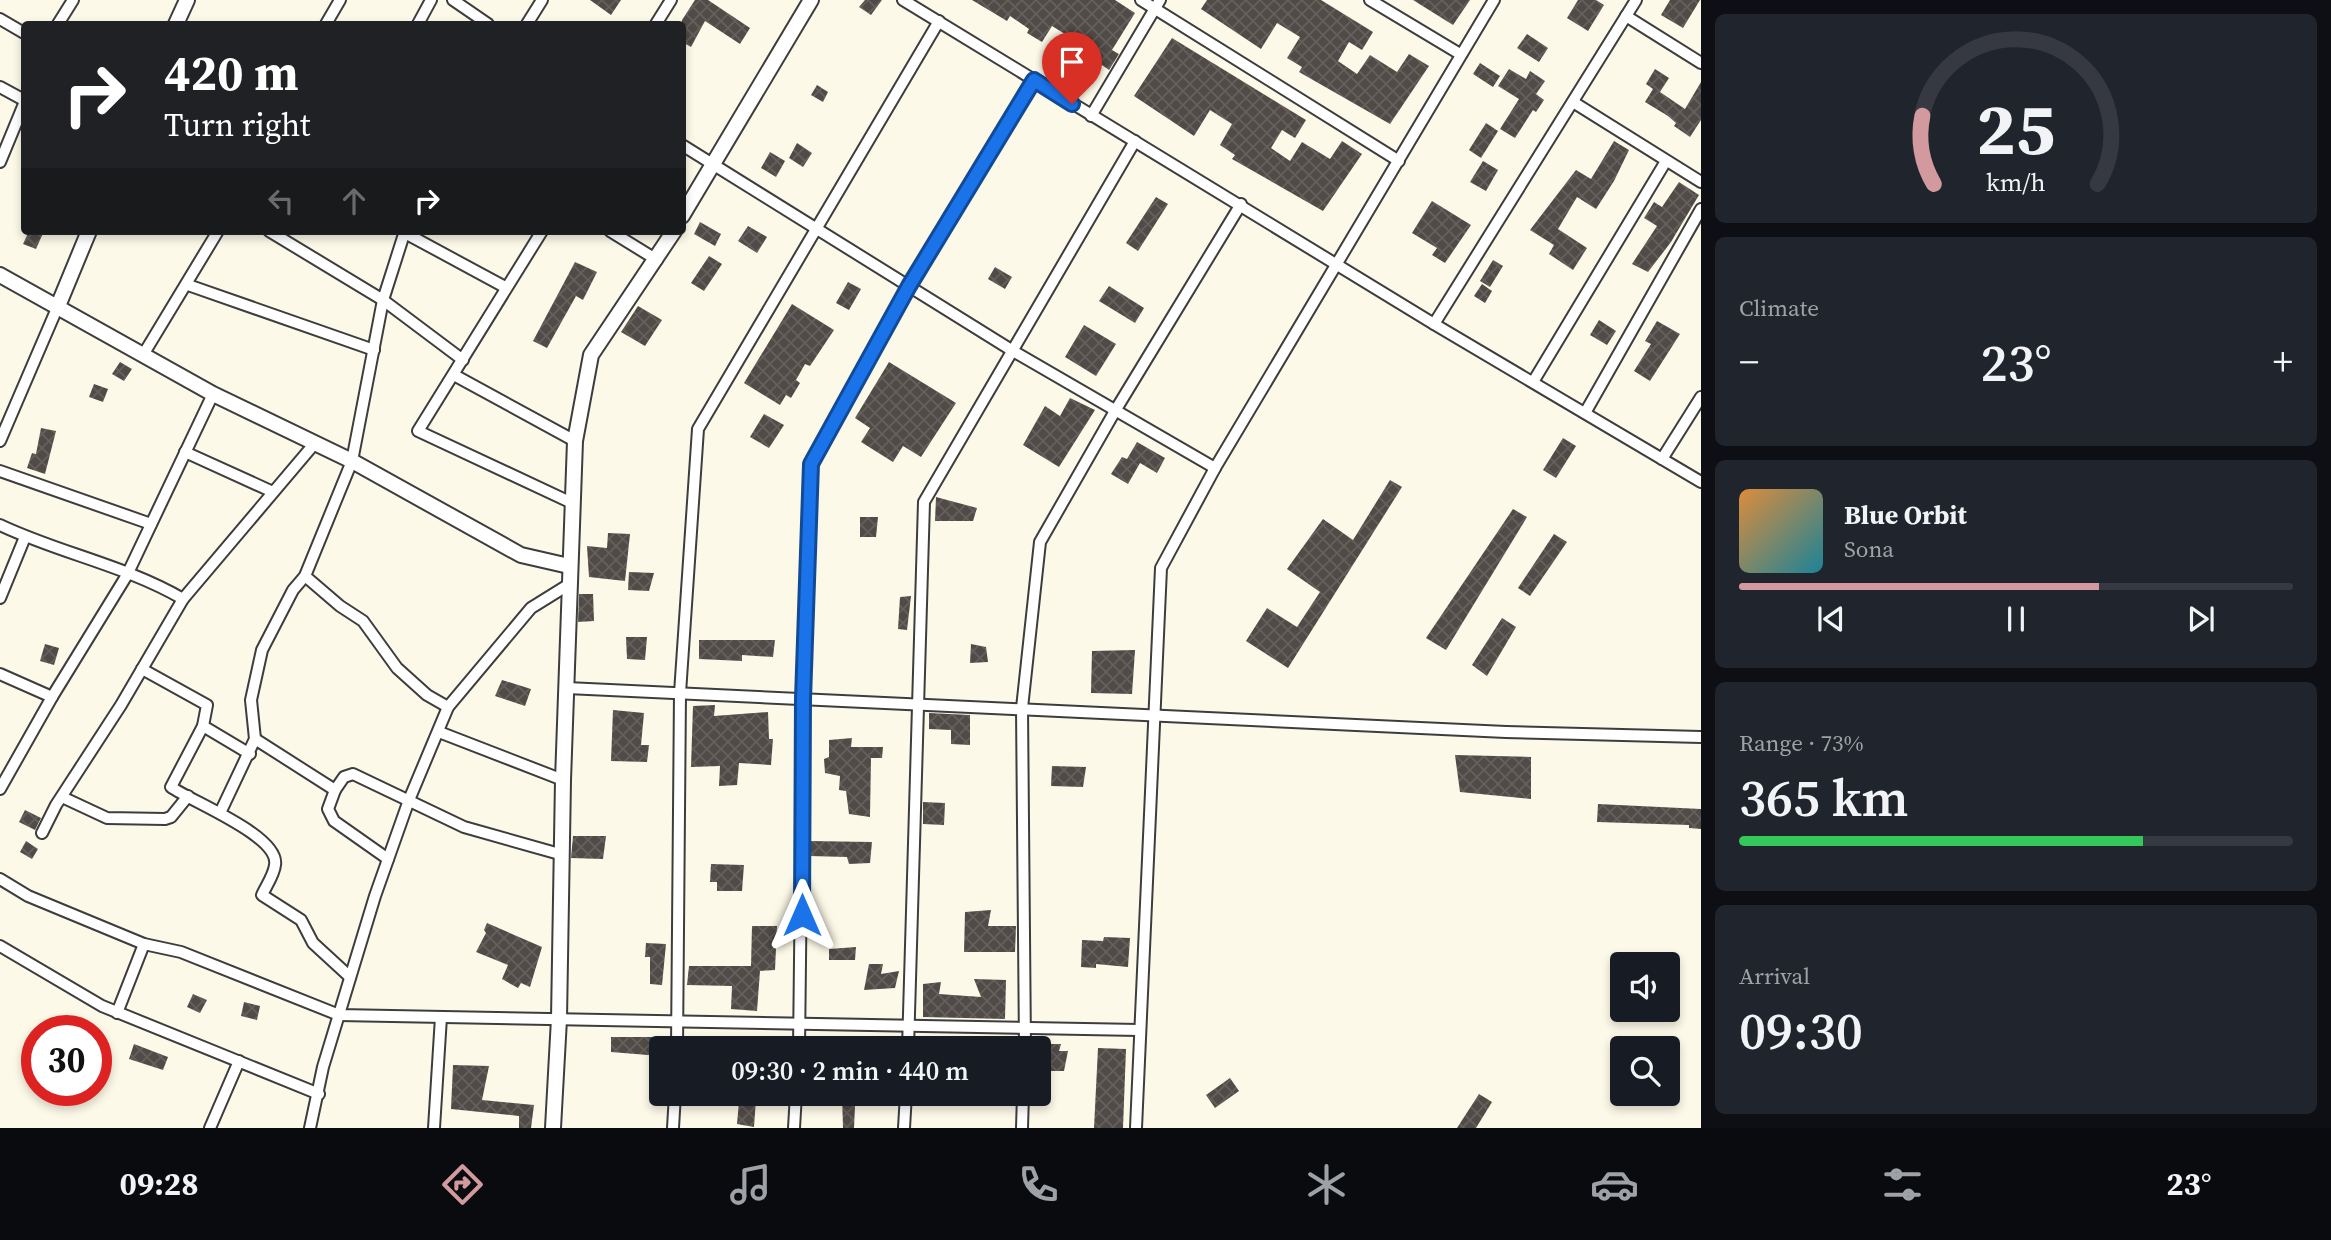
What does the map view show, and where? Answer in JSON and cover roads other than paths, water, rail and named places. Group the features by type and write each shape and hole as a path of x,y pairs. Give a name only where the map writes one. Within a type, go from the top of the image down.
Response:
{"street":[{"path":"60,21 73,0"},
{"path":"177,21 187,0"},
{"path":"328,21 340,0"},
{"path":"420,21 431,0"},
{"path":"453,0 484,21"},
{"path":"529,21 542,0"},
{"path":"658,21 671,0"},
{"path":"686,209 811,0"},
{"path":"903,0 1434,324 1701,482"},
{"path":"1141,0 1157,4 1399,162"},
{"path":"1370,0 1460,54"},
{"path":"1136,1128 1161,568 1215,468 1494,0"},
{"path":"1434,324 1636,0"},
{"path":"1091,116 1157,4"},
{"path":"1626,16 1701,63"},
{"path":"0,19 21,31"},
{"path":"677,1036 680,693 698,429 939,21"},
{"path":"800,1036 803,699 811,464 909,286 1034,80"},
{"path":"0,87 21,100"},
{"path":"1573,102 1701,183"},
{"path":"0,162 21,110"},
{"path":"909,1036 924,502 1135,141"},
{"path":"686,147 1013,351 1215,468"},
{"path":"1533,383 1666,161"},
{"path":"1026,1036 1022,708 1040,542 1115,411 1241,204"},
{"path":"1585,413 1701,209"},
{"path":"0,440 87,235"},
{"path":"143,355 188,285 216,235"},
{"path":"276,235 383,300 463,360"},
{"path":"220,813 255,739 251,700 262,650 293,590 305,576 352,461 383,300 404,235"},
{"path":"410,235 505,287"},
{"path":"539,235 418,431 572,503"},
{"path":"616,235 657,260"},
{"path":"553,1128 559,1019 568,585 575,441 591,355 672,235"},
{"path":"0,275 213,394 352,461 521,555 569,566"},
{"path":"188,285 374,350"},
{"path":"454,375 575,441"},
{"path":"0,789 51,697 127,575 213,394"},
{"path":"1662,459 1701,397"},
{"path":"42,833 183,599 315,443"},
{"path":"185,452 273,492"},
{"path":"0,471 151,524"},
{"path":"0,525 127,575 153,581 183,599"},
{"path":"0,598 25,537"},
{"path":"305,576 340,606 363,621 397,668 427,695 448,707"},
{"path":"310,1128 350,977 388,859 409,800 448,707 531,608 568,585"},
{"path":"142,669 207,705 203,726 171,787 220,813 267,844 274,853 275,866 262,895 301,920 313,943 350,977"},
{"path":"0,674 51,697"},
{"path":"567,688 1506,732 1701,737"},
{"path":"203,726 250,754"},
{"path":"439,732 563,780"},
{"path":"255,739 335,790"},
{"path":"388,859 334,821 328,809 344,776 353,774 464,827 563,855"},
{"path":"62,797 107,818 165,819 171,817 188,796"},
{"path":"0,879 28,896 144,944 181,952 339,1015 1139,1030"},
{"path":"117,1013 144,944"},
{"path":"0,947 117,1013 319,1094"},
{"path":"434,1128 441,1017"},
{"path":"209,1128 239,1061"},
{"path":"673,1128 674,1106"},
{"path":"794,1128 795,1106"},
{"path":"904,1128 905,1106"},
{"path":"1022,1128 1023,1106"}]}
